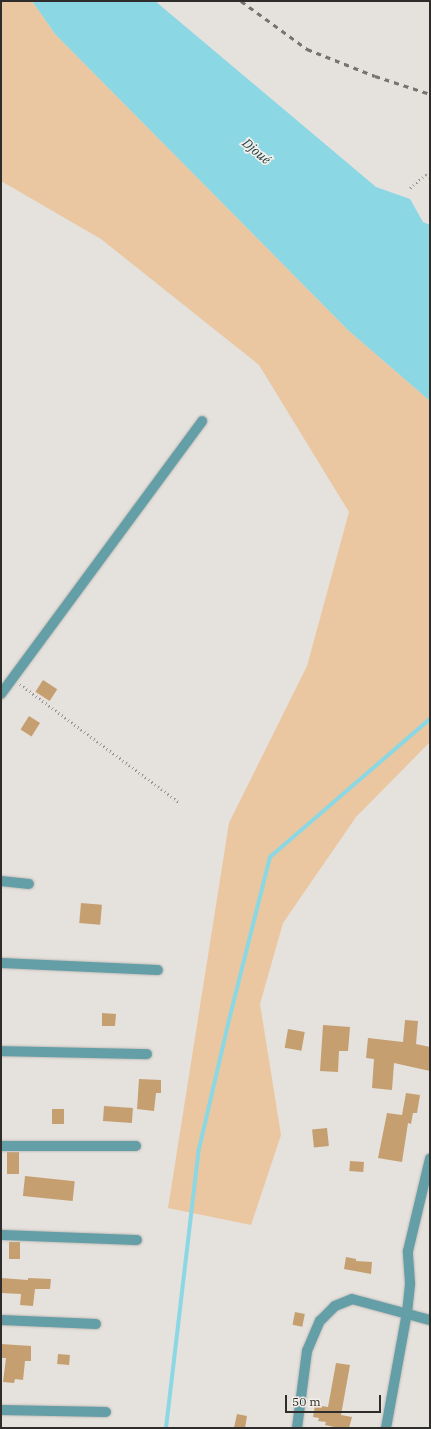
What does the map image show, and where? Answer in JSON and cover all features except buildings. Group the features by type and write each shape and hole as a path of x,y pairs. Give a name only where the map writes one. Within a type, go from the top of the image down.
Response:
{"street":[{"path":"1,694 202,421"},
{"path":"1,881 29,884"},
{"path":"1,963 158,970"},
{"path":"1,1051 147,1054"},
{"path":"1,1146 136,1146"},
{"path":"386,1428 410,1283 408,1250 430,1159"},
{"path":"1,1235 137,1240"},
{"path":"296,1428 307,1352 320,1320 335,1306 352,1299 430,1320"},
{"path":"1,1320 96,1324"},
{"path":"1,1410 106,1412"}],"path":[{"path":"410,188 426,174 430,177"},
{"path":"13,678 180,803"}],"shaded area":[{"path":"1,1 32,1 55,34 349,331 430,401 430,742 356,817 283,923 260,1004 281,1135 251,1225 168,1208 229,823 307,666 349,512 259,365 101,239 1,181"}],"water":[{"name":"Djoué","path":"32,1 155,1 376,187 410,199 423,222 430,225 430,401 349,331 55,34"}],"waterway":[{"path":"166,1428 199,1149 228,1024 270,857 430,719"}],"railway":[{"path":"241,1 307,49 375,76 430,94"}]}
